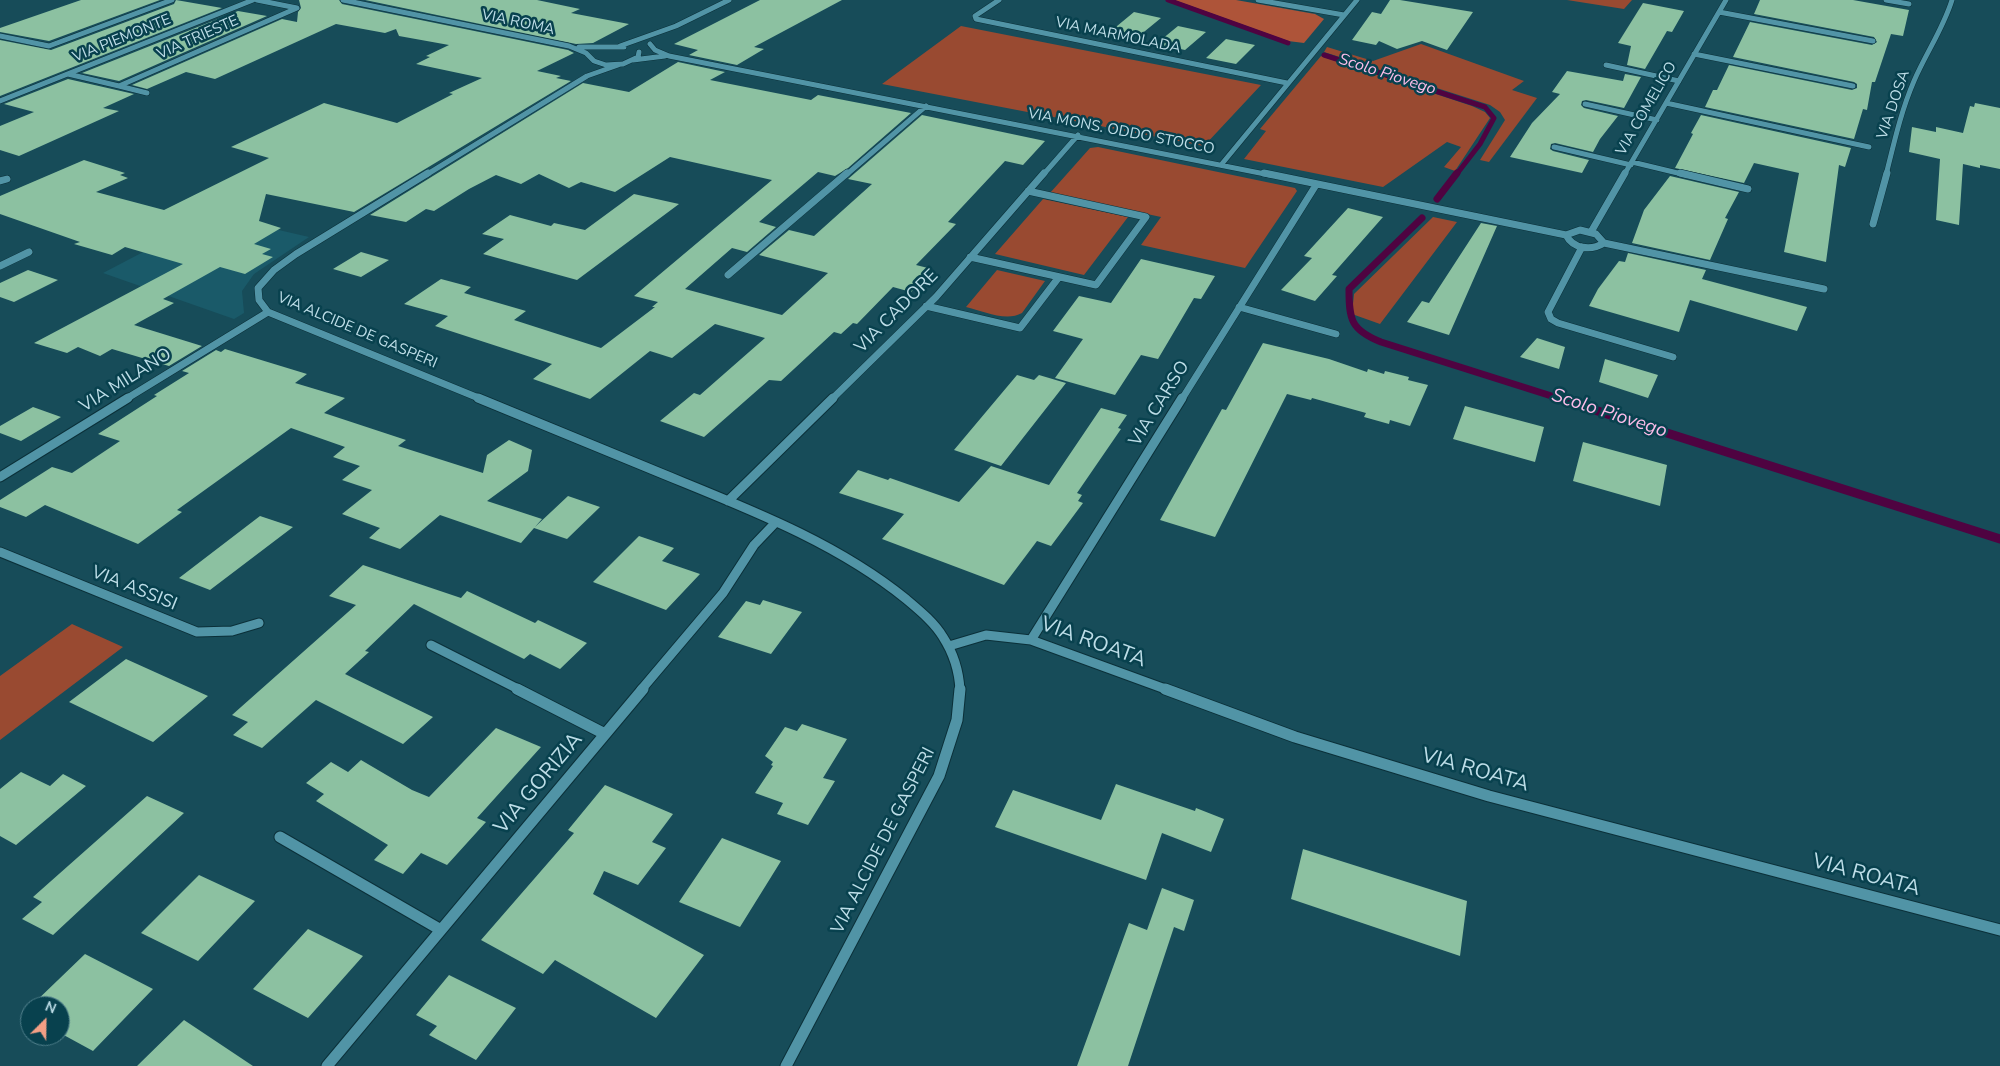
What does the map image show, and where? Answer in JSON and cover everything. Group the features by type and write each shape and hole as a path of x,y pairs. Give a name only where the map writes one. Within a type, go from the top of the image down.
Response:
{"street":[{"path":"0,36 50,46 172,0"},
{"name":"VIA PIEMONTE","path":"0,101 253,0"},
{"name":"VIA TRIESTE","path":"118,86 297,8 257,0"},
{"name":"VIA ROMA","path":"344,0 569,46 609,48"},
{"path":"620,46 676,26 729,0"},
{"name":"VIA MARMOLADA","path":"1000,0 976,16 976,19 1288,84"},
{"path":"1258,0 1344,15"},
{"path":"1220,165 1357,0"},
{"name":"VIA COMELICO","path":"1591,232 1726,0"},
{"path":"1886,0 1909,4"},
{"name":"VIA DOSA","path":"1872,224 1909,93 1923,62 1948,19 1952,0"},
{"path":"1719,12 1873,41"},
{"path":"633,60 638,56 639,52 676,26"},
{"name":"VIA MONS. ODDO STOCCO","path":"650,44 660,53 669,56 1078,135 1566,235"},
{"name":"VIA ROMA","path":"569,46 587,53 600,64 621,64 633,60"},
{"name":"VIA ROMA","path":"592,59 595,52 620,46 634,48 639,52 660,53"},
{"path":"1694,54 1853,86"},
{"name":"VIA MONS. ODDO STOCCO","path":"633,60 669,56"},
{"path":"588,76 594,66 592,59"},
{"name":"VIA ALCIDE DE GASPERI","path":"621,64 588,76 296,254 274,270 258,288 260,300 268,312 728,501 823,547 901,594 922,611 949,646 956,662 960,686 960,709 955,737 940,776 786,1066"},
{"path":"1606,65 1679,81"},
{"path":"68,74 147,93"},
{"path":"1666,103 1869,147"},
{"path":"1584,104 1657,120"},
{"path":"728,275 926,106"},
{"name":"VIA CADORE","path":"728,501 926,306 1078,135"},
{"path":"1554,147 1748,189"},
{"path":"0,181 8,178"},
{"name":"VIA CARSO","path":"1031,640 1316,185"},
{"path":"970,257 1096,285 1146,217 1028,191"},
{"path":"1604,243 1601,237 1591,232 1575,230 1566,235 1568,240 1582,247 1594,248 1604,243 1824,289"},
{"path":"1582,247 1548,312 1551,318 1558,323 1673,357"},
{"path":"0,266 29,252"},
{"path":"926,306 1020,328 1058,277"},
{"path":"1239,307 1336,334"},
{"name":"VIA MILANO","path":"0,477 268,312"},
{"name":"VIA GORIZIA","path":"327,1066 723,593 754,545 774,523"},
{"name":"VIA ASSISI","path":"0,552 197,632 232,631 260,622"},
{"name":"VIA ROATA","path":"949,646 986,636 1005,636 1031,640 1295,737 1480,793 2000,930"},
{"path":"431,645 605,734"},
{"path":"280,837 441,930"}],"shaded area":[{"path":"1174,0 1236,0 1315,14 1324,19 1304,43 1288,41"},
{"path":"1567,0 1632,0 1624,9"},
{"path":"961,26 1261,85 1204,146 882,84"},
{"path":"1421,44 1524,81 1512,90 1537,98 1489,162 1480,160 1505,120 1500,112 1490,105 1324,52 1327,47 1373,61"},
{"path":"1321,56 1472,106 1485,112 1490,118 1455,171 1444,167 1461,147 1447,142 1383,187 1244,159 1266,131 1260,129"},
{"path":"1098,147 1295,188 1297,191 1245,268 1141,245 1161,217 1050,193 1090,148"},
{"path":"1043,199 1128,217 1084,275 995,254"},
{"path":"214,215 309,237 254,274 242,291 244,313 234,319 103,273"},
{"path":"1433,217 1457,222 1380,324 1352,314 1354,294"},
{"path":"997,270 1045,281 1022,313 1002,316 966,307"},
{"path":"72,624 123,647 0,740 0,676"}],"building":[{"path":"81,0 160,0 49,41 0,32 0,28"},
{"path":"176,0 222,8 0,96 0,40 51,50 174,4"},
{"path":"299,0 339,0 342,4 568,50 574,53 537,71 561,76 556,78 571,81 354,212 266,194 259,221 281,228 254,244 271,249 262,254 273,257 245,274 220,267 163,299 174,303 134,325 202,346 169,366 112,349 100,356 78,347 67,353 34,343 183,264 125,247 112,255 74,244 80,242 0,214 0,196 84,160 125,173 120,175 128,178 96,192 164,210 269,158 231,147 324,103 397,123 453,94 449,93 482,78 416,64 430,57 426,56 449,45 399,36 396,29 385,33 336,24 215,79 186,72 147,89 132,85 282,19 297,22 298,12 301,8"},
{"path":"365,0 537,0 580,9 571,13 629,24 593,43 576,44"},
{"path":"760,0 842,0 754,47 764,49 737,65 689,55 698,50 674,44"},
{"path":"1390,0 1473,12 1447,50 1422,41 1397,49 1379,41 1376,45 1352,40 1372,12 1381,14"},
{"path":"1760,0 1853,0 1909,10 1903,36 1891,34 1875,82 1872,82 1867,110 1863,109 1854,139 1705,107 1713,90 1717,90 1729,65 1852,90 1857,88 1857,84 1854,82 1733,57 1750,22 1872,45 1877,42 1874,37 1754,14"},
{"path":"1643,3 1684,11 1672,32 1667,31 1645,69 1627,65 1631,46 1618,43"},
{"path":"238,11 267,16 119,81 82,73"},
{"path":"1134,12 1161,18 1139,36 1111,31"},
{"path":"1178,26 1206,32 1185,50 1156,44"},
{"path":"1226,39 1255,45 1236,64 1206,58"},
{"path":"678,62 725,72 710,80 811,100 818,95 911,113 848,168 835,176 818,172 759,222 776,227 747,252 732,248 685,289 782,315 828,273 759,255 789,230 814,236 872,184 848,179 922,115 1045,141 1023,165 1005,161 948,222 956,224 916,265 932,269 911,292 893,287 857,324 853,323 841,334 834,332 781,381 769,380 704,437 660,421 694,393 700,395 765,338 715,324 672,358 650,351 590,399 533,379 552,364 435,326 448,316 404,304 441,279 471,287 464,293 526,311 514,320 601,348 655,307 652,307 658,302 634,296 772,180 670,157 615,192 581,182 569,188 539,174 521,184 496,175 434,211 426,209 406,222 370,215 583,83 629,92"},
{"path":"1567,71 1623,81 1625,74 1641,77 1624,108 1586,100 1582,101 1581,105 1584,108 1618,116 1600,139 1593,152 1555,143 1551,144 1550,149 1553,151 1589,160 1582,173 1510,157 1532,123 1560,94 1552,92"},
{"path":"68,79 134,94 103,108 119,111 19,156 0,150 0,126 34,112 4,104"},
{"path":"1975,103 2000,108 2000,169 1980,165 1980,168 1963,164 1959,225 1936,220 1940,159 1909,152 1912,127 1936,132 1936,127 1963,133 1970,106 1974,107"},
{"path":"1701,115 1851,148 1845,167 1839,165 1826,262 1784,252 1799,173 1754,163 1744,183 1675,168"},
{"path":"1670,176 1739,192 1725,218 1728,219 1710,260 1632,243 1644,210"},
{"path":"634,194 679,204 577,280 483,254 504,239 482,234 510,215 551,226 554,223 585,230"},
{"path":"1348,208 1383,217 1332,275 1337,276 1315,301 1281,290 1312,258 1304,256"},
{"path":"1481,223 1497,226 1449,335 1407,322 1422,301 1429,303"},
{"path":"361,252 389,260 361,277 333,269"},
{"path":"1628,253 1706,270 1702,279 1807,307 1797,331 1690,300 1679,332 1589,306 1598,289 1619,261 1625,262"},
{"path":"1141,259 1215,276 1201,299 1194,298 1158,359 1141,355 1115,395 1055,378 1083,339 1053,331 1079,296 1111,303"},
{"path":"28,270 58,280 14,302 0,297 0,283"},
{"path":"1537,338 1565,347 1559,369 1520,357"},
{"path":"1263,343 1329,359 1367,372 1368,369 1384,374 1385,371 1409,377 1408,380 1428,385 1410,426 1390,420 1389,424 1364,417 1366,413 1312,398 1311,400 1287,394 1215,537 1160,520 1222,409 1226,410"},
{"path":"225,349 307,374 295,383 345,398 324,413 406,440 398,446 483,473 487,455 509,440 532,450 528,471 487,501 542,519 535,527 568,496 600,507 567,539 534,528 521,543 440,515 400,549 369,538 380,528 342,514 372,490 342,480 360,466 333,457 345,447 291,428 177,510 182,512 138,544 45,505 26,517 0,507 0,500 52,467 72,473 120,441 98,434 189,373 182,371 216,350 221,352"},
{"path":"1605,359 1658,375 1648,398 1599,382"},
{"path":"1017,375 1034,380 1039,375 1066,383 1001,466 954,450"},
{"path":"1465,406 1544,427 1535,462 1453,439"},
{"path":"33,407 61,417 21,441 0,433 0,426"},
{"path":"1101,408 1127,415 1118,428 1121,429 1077,493 1082,495 1078,501 1083,503 1051,546 1037,541 1004,585 882,539 904,514 839,493 858,470 888,480 890,478 959,502 991,466 1049,485"},
{"path":"1583,442 1667,465 1660,506 1573,481"},
{"path":"260,516 293,527 210,590 179,578"},
{"path":"639,536 674,548 662,561 700,574 666,610 593,582"},
{"path":"363,565 461,598 467,591 535,623 538,620 587,643 560,669 530,654 524,659 414,604 365,651 369,652 345,674 433,717 403,744 316,700 262,748 233,735 248,722 232,715 356,605 329,596"},
{"path":"763,600 802,612 771,654 718,637 746,601 760,605"},
{"path":"126,659 208,696 153,742 69,702"},
{"path":"802,724 847,739 823,778 835,781 808,825 777,814 783,803 755,793 773,766 771,765 773,762 765,756 785,727 797,731"},
{"path":"496,728 541,747 477,818 486,822 447,865 421,853 403,874 374,860 388,845 316,801 324,794 306,783 331,762 348,772 361,760 412,790 429,797"},
{"path":"21,772 50,786 63,774 86,786 16,845 0,836 0,789"},
{"path":"1116,784 1195,811 1196,808 1224,819 1211,852 1162,833 1146,880 995,827 1013,790 1101,820"},
{"path":"605,785 673,814 652,842 666,848 638,885 604,871 593,894 704,955 656,1018 555,960 543,974 481,940 574,833 568,830"},
{"path":"147,796 184,813 53,935 22,919 42,902 33,897"},
{"path":"722,838 781,861 740,927 679,902"},
{"path":"1303,849 1467,901 1460,956 1291,899"},
{"path":"199,875 255,901 198,961 141,933"},
{"path":"1162,888 1194,900 1184,931 1174,927 1128,1066 1077,1066 1129,923 1147,930"},
{"path":"308,929 363,956 308,1018 253,989"},
{"path":"85,954 153,989 93,1051 70,1038 70,996 41,996"},
{"path":"449,975 516,1008 476,1060 429,1035 437,1026 416,1015"},
{"path":"184,1020 253,1066 137,1066"}],"waterway":[{"name":"Scolo Piovego","path":"1168,0 1288,43"},
{"name":"Scolo Piovego","path":"1324,55 1485,107 1494,118 1480,144 1456,175"},
{"name":"Scolo Piovego","path":"1437,199 1457,173"},
{"name":"Scolo Piovego","path":"1422,218 1349,289 1351,316 1354,323 1363,333 1381,342 1561,399"},
{"name":"Scolo Piovego","path":"1557,398 2000,539"}]}
